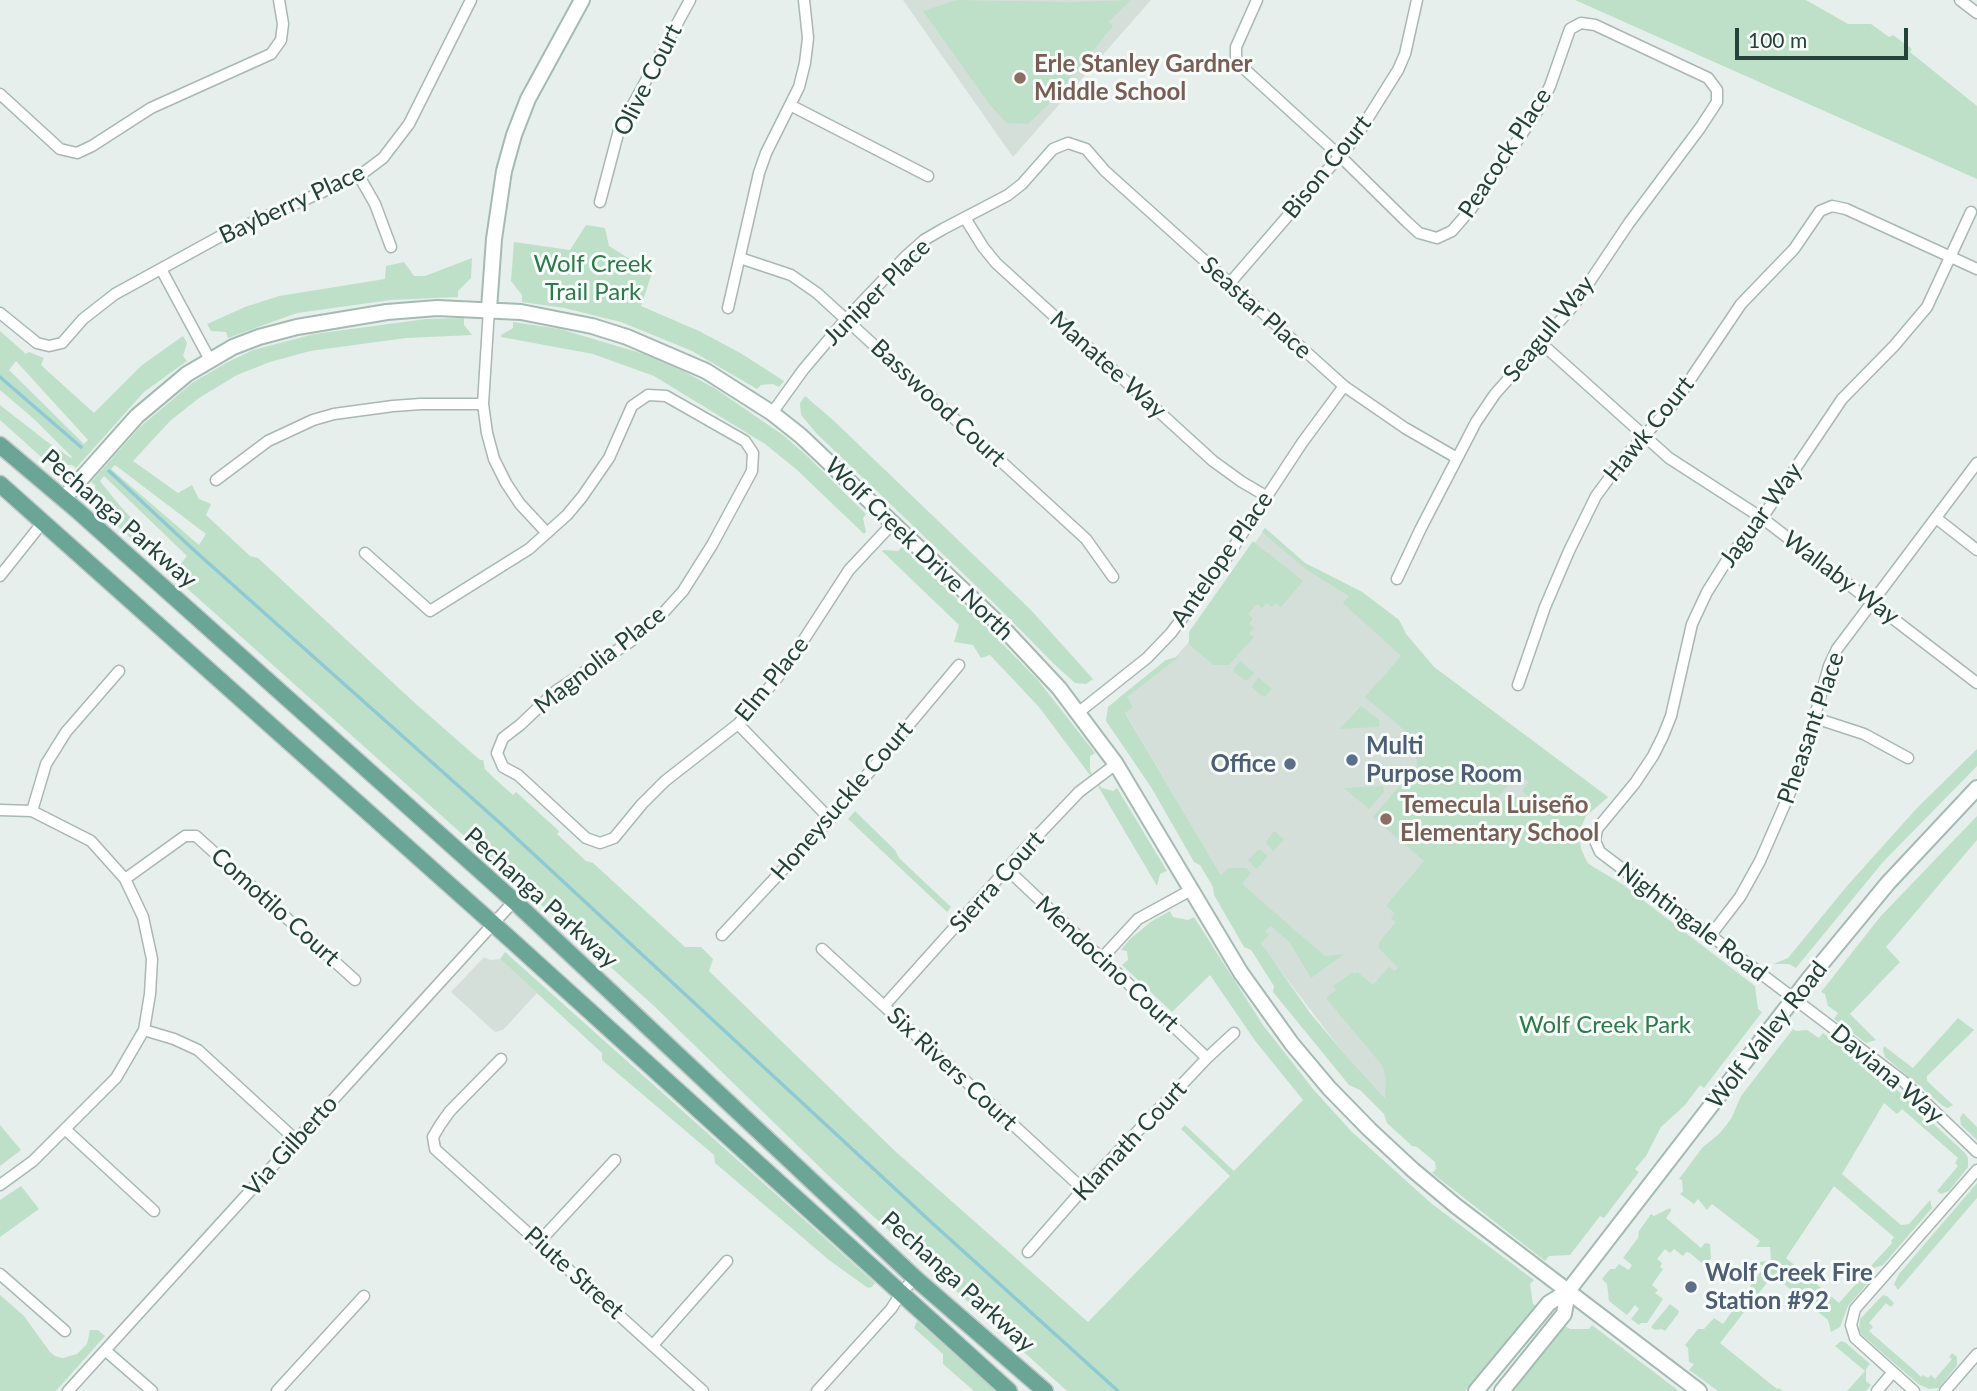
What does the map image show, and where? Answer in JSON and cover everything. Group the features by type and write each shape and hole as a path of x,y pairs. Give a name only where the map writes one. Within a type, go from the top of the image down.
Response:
{"main road":[{"name":"Pechanga Parkway","path":"0,445 514,901 915,1279 1045,1391"},
{"name":"Pechanga Parkway","path":"0,484 1009,1391"},
{"path":"43,522 63,499"}],"street":[{"path":"0,94 60,149 77,153 152,108 271,54 281,40 283,24 279,0"},
{"name":"Bayberry Place","path":"0,313 37,343 50,346 62,342 83,319 115,294 251,222 359,176 383,158 409,124 471,0"},
{"path":"365,553 430,611 529,549 547,533 520,504 506,483 494,459 487,433 484,404 489,309 494,239 504,171 514,135 534,87 582,0"},
{"name":"Olive Court","path":"600,202 619,130 690,0"},
{"path":"728,308 759,173 799,87 808,38 804,0"},
{"path":"1257,0 1236,47 1239,64 1341,156"},
{"name":"Bison Court","path":"1229,284 1356,137 1398,70 1410,35 1417,0"},
{"path":"1960,0 1977,13"},
{"name":"Peacock Place","path":"1341,156 1419,233 1437,238 1452,231 1471,209 1538,110 1550,86 1570,29 1581,23 1595,25 1708,78 1717,90"},
{"name":"Seagull Way","path":"1397,579 1476,422 1495,394 1574,305 1629,223 1700,128 1717,102 1717,90"},
{"path":"790,105 928,176"},
{"name":"Juniper Place","path":"772,413 803,369 846,319 924,240 1008,195 1022,184 1053,149 1068,143"},
{"name":"Seastar Place","path":"1068,143 1086,149 1105,172 1344,386 1405,428 1457,458"},
{"path":"359,176 375,204 391,247"},
{"name":"Hawk Court","path":"1518,685 1545,607 1596,496 1624,458 1675,402 1741,304 1794,249 1820,211 1832,206 1846,209 1951,258"},
{"name":"Jaguar Way","path":"1595,841 1597,829 1635,783 1663,736 1671,716 1692,624 1707,592 1729,557 1762,518 1842,399 1927,307 1971,212"},
{"name":"Manatee Way","path":"965,218 996,263 1213,461 1266,496"},
{"name":"Basswood Court","path":"740,258 791,275 811,288 1086,539 1114,577"},
{"path":"1951,258 1977,269"},
{"path":"161,269 210,360"},
{"name":"Wolf Creek Drive North","path":"63,499 136,416 164,391 210,360 259,337 337,319 437,308 489,309 553,317 627,337 706,371 772,413 801,436 1001,626 1079,712 1116,764 1241,973 1329,1088 1413,1170 1699,1391"},
{"name":"Wallaby Way","path":"1541,344 1669,458 1762,518 1977,683"},
{"name":"Antelope Place","path":"1079,712 1147,659 1171,633 1221,566 1266,496 1344,386"},
{"name":"Magnolia Place","path":"547,533 582,497 609,458 632,406 648,395 666,396 745,441 753,453 752,471 712,545 683,590 664,612 631,641 556,691 503,738 498,753 503,766 519,775 586,838 600,843"},
{"path":"216,480 268,440 313,420 334,414 393,406 484,404"},
{"name":"Pheasant Place","path":"1710,936 1740,897 1760,861 1799,772 1829,666 1842,641 1977,463"},
{"path":"1936,518 1977,550"},
{"path":"0,576 43,522"},
{"name":"Elm Place","path":"600,843 614,838 665,781 738,723 786,667 849,570 893,523"},
{"name":"Honeysuckle Court","path":"722,935 830,819 958,665"},
{"path":"32,811 46,764 66,732 119,671"},
{"path":"1815,718 1864,734 1908,758"},
{"path":"738,723 830,819"},
{"name":"Sierra Court","path":"884,1006 1079,792 1116,764"},
{"name":"Wolf Valley Road","path":"1476,1391 1549,1303 1568,1292 1794,999 1888,883 1977,788"},
{"path":"0,810 32,811 90,841 125,879 143,917 152,958 144,1030 116,1078 33,1161 0,1185"},
{"name":"Comotilo Court","path":"125,879 185,836 196,836 355,980"},
{"name":"Nightingale Road","path":"1595,841 1600,852 1794,999"},
{"name":"Mendocino Court","path":"1008,870 1206,1058"},
{"path":"1101,958 1138,919 1191,890"},
{"name":"Via Gilberto","path":"68,1391 514,901"},
{"name":"Six Rivers Court","path":"822,948 1083,1189"},
{"name":"Daviana Way","path":"1794,999 1903,1081 1977,1152"},
{"path":"144,1030 198,1050 296,1140"},
{"name":"Klamath Court","path":"1028,1252 1206,1058 1234,1033"},
{"name":"Piute Street","path":"501,1059 440,1125 433,1138 435,1149 703,1391"},
{"path":"66,1130 154,1211"},
{"path":"539,1242 615,1160"},
{"path":"1914,1391 1855,1338 1851,1325 1855,1308 1977,1170"},
{"path":"653,1345 727,1261"},
{"path":"0,1274 65,1331"},
{"path":"817,1391 915,1279"},
{"name":"Wolf Valley Road","path":"1502,1391 1564,1314 1568,1292"},
{"path":"277,1391 364,1296"},
{"path":"106,1351 152,1391"},
{"path":"1945,1391 1977,1354"},
{"path":"1877,1391 1893,1372"}],"shaded area":[{"name":"Erle Stanley Gardner Middle School","path":"903,0 1151,0 1013,157"},
{"name":"Temecula Luiseño Elementary School","path":"1265,528 1305,563 1362,592 1399,620 1406,634 1434,667 1608,797 1586,816 1580,829 1581,851 1590,866 1399,1109 1385,1098 1342,1051 1267,953 1117,699 1166,660 1174,659 1192,635 1267,552 1255,543"},
{"path":"484,957 490,960 500,959 537,993 503,1030 495,1032 451,992"}],"green space":[{"name":"Erle Stanley Gardner Middle School","path":"957,0 1131,0 1108,22 1113,26 1051,102 1028,124 1007,123 990,105 923,11"},
{"path":"1575,0 1806,0 1848,24 1871,24 1912,49 1910,52 1977,106 1977,179"},
{"name":"Wolf Creek Trail Park","path":"586,225 605,228 609,246 652,273 641,306 699,331 784,381 779,387 773,384 761,385 757,389 692,351 621,322 564,308 522,302 522,295 511,281 514,242 570,250"},
{"path":"472,258 471,278 458,291 458,297 391,300 297,313 228,338 226,332 211,331 207,324 279,296 385,279 386,266 404,262 414,276 425,276"},
{"path":"464,318 464,325 472,335 406,338 310,351 270,362 237,375 199,398 170,421 133,461 178,493 192,485 199,499 211,504 206,515 250,556 258,558 416,704 483,760 485,769 493,777 513,795 516,792 559,831 557,834 586,861 593,863 685,947 701,947 713,959 709,971 895,1151 1088,1322 1230,1176 1181,1129 1185,1125 1234,1171 1303,1100 1256,1042 1210,975 1172,1012 1122,965 1128,960 1127,951 1121,950 1152,921 1170,911 1173,917 1188,920 1194,917 1263,1025 1313,1089 1352,1132 1432,1204 1534,1280 1530,1284 1533,1304 1537,1306 1465,1391 1067,1391 833,1180 654,1006 96,507 95,485 91,482 140,427 192,383 226,363 253,350 314,334 426,319","holes":["115,465 206,534 199,545 111,469","104,476 187,556 178,567 120,506 100,481"]},
{"path":"513,322 560,329 644,354 716,389 783,435 806,455 866,514 863,518 866,532 864,534 796,469 765,444 654,376 593,354 501,337 513,328"},
{"path":"0,331 26,354 29,352 44,358 41,365 94,413 142,365 183,336 187,343 183,356 187,361 144,392 76,468 72,465 50,465 0,420 0,405 46,441 72,457 0,390","holes":["16,361 88,440 84,444 9,370"]},
{"path":"805,396 1031,610 1093,679 1086,684 1075,683 817,434 801,415 800,403"},
{"name":"Wolf Creek Park","path":"1265,528 1305,563 1362,592 1399,620 1406,634 1434,667 1608,797 1586,816 1580,829 1579,843 1587,863 1622,884 1755,986 1758,1009 1762,1012 1704,1088 1700,1085 1685,1105 1661,1127 1646,1156 1635,1169 1639,1172 1604,1218 1600,1216 1570,1255 1549,1256 1545,1261 1432,1173 1436,1169 1435,1162 1387,1123 1384,1114 1360,1090 1349,1085 1273,992 1274,986 1251,950 1244,947 1200,865 1194,862 1151,787 1106,721 1108,707 1166,660 1180,656 1127,697 1133,707 1125,713 1221,875 1228,868 1246,868 1251,873 1242,884 1325,956 1344,954 1311,978 1290,943 1271,926 1265,931 1269,935 1261,943 1310,1013 1385,1098 1386,1078 1382,1065 1326,998 1336,990 1333,986 1353,972 1357,972 1373,985 1389,967 1395,971 1398,968 1379,948 1379,942 1396,922 1391,919 1395,913 1386,906 1424,861 1373,817 1417,766 1415,739 1365,697 1401,656 1343,603 1349,596 1307,570 1262,532","holes":["1518,774 1529,782 1522,791 1540,806 1536,810 1520,796 1518,798 1510,795 1491,813 1488,809"]},
{"path":"1253,541 1303,581 1281,607 1276,603 1272,607 1267,603 1262,608 1257,604 1248,614 1253,619 1249,624 1254,628 1249,633 1254,637 1229,665 1213,665 1189,644 1189,632"},
{"path":"902,547 1038,680 1095,753 1090,756 1092,774 1090,775 1039,707 990,655 981,658 973,645 954,642 959,625 882,551 898,551"},
{"path":"1240,661 1254,673 1248,680 1234,672"},
{"path":"1258,677 1272,689 1265,696 1252,687"},
{"path":"1361,706 1379,720 1379,727 1340,729"},
{"path":"1977,749 1977,766 1883,862 1796,968 1789,964 1773,964 1788,958 1847,886 1917,808"},
{"path":"1098,786 1113,791 1117,788 1167,871 1160,874 1157,886"},
{"path":"1383,786 1384,792 1369,809 1344,788"},
{"path":"855,811 895,850 899,858 951,907 947,912 848,819"},
{"path":"1977,816 1977,840 1886,947 1900,962 1850,1014 1876,1040 1866,1043 1834,1019 1838,1013 1828,1006 1825,994 1821,992 1880,917"},
{"path":"1274,831 1284,839 1273,851 1266,842"},
{"path":"1259,849 1268,856 1257,869 1248,860"},
{"path":"505,952 875,1283 872,1287 868,1288 829,1260 715,1163 714,1155 602,1060 602,1053 500,959"},
{"path":"1958,1018 1974,1030 1927,1076 1927,1081 1953,1105 1948,1108 1885,1057 1883,1050 1884,1046 1913,1068"},
{"path":"1793,1029 1807,1030 1819,1038 1823,1033 1895,1088 1965,1153 1968,1167 1949,1191 1941,1194 1937,1191 1958,1166 1955,1163 1958,1158 1902,1109 1897,1114 1884,1103 1842,1174 1901,1225 1909,1224 1930,1200 1932,1208 1883,1265 1874,1268 1871,1266 1892,1243 1894,1237 1834,1186 1786,1258 1839,1303 1864,1275 1868,1279 1867,1284 1848,1306 1840,1327 1831,1332 1828,1320 1773,1275 1720,1343 1783,1391 1718,1391 1689,1370 1694,1364 1689,1362 1688,1348 1685,1345 1698,1329 1704,1329 1714,1318 1723,1324 1764,1267 1757,1262 1771,1261 1770,1247 1756,1247 1760,1241 1712,1204 1707,1210 1698,1199 1694,1204 1680,1194 1683,1191 1682,1180 1679,1179 1702,1148 1720,1133 1731,1119 1741,1096"},
{"path":"1963,1113 1977,1127 1977,1140 1961,1125 1960,1118"},
{"path":"0,1125 21,1150 0,1166"},
{"path":"1977,1183 1977,1198 1898,1290 1894,1284 1899,1274"},
{"path":"21,1186 39,1209 0,1237 0,1200"},
{"path":"1670,1208 1666,1218 1701,1248 1705,1243 1710,1244 1711,1258 1705,1266 1690,1253 1686,1252 1683,1256 1674,1249 1670,1253 1665,1249 1657,1259 1662,1263 1660,1267 1663,1269 1652,1285 1658,1290 1655,1293 1663,1299 1647,1323 1639,1325 1631,1319 1639,1309 1635,1305 1627,1315 1609,1301 1607,1284 1602,1279 1610,1269 1615,1269 1619,1264 1629,1270 1632,1265 1623,1258 1638,1238 1639,1231 1651,1214 1654,1216"},
{"path":"0,1295 24,1316 55,1356 63,1358 77,1354 87,1344 90,1330 98,1330 105,1336 56,1391 0,1391"},
{"path":"1883,1295 1894,1303 1891,1307 1886,1303 1869,1323 1873,1327 1869,1331 1921,1377 1923,1375 1928,1378 1931,1375 1935,1379 1952,1359 1949,1357 1952,1353 1957,1357 1957,1365 1939,1388 1929,1389 1918,1384 1862,1335 1859,1330 1860,1319"},
{"path":"1670,1304 1679,1311 1678,1314 1665,1331 1655,1330 1651,1327"},
{"path":"917,1321 996,1391 974,1391 943,1364 943,1354 914,1328"},
{"path":"1592,1325 1679,1391 1513,1391 1565,1326 1570,1329 1589,1329"},
{"path":"1841,1341 1870,1364 1866,1369 1866,1381 1871,1385 1866,1391 1847,1391 1865,1371 1835,1346"}],"waterway":[{"path":"0,377 81,447"},
{"path":"109,471 500,823 931,1222 1118,1391"}],"place":[{"name":"Erle Stanley Gardner Middle School","path":"1020,78"},
{"name":"Multi Purpose Room","path":"1352,760"},
{"name":"Office","path":"1290,764"},
{"name":"Temecula Luiseño Elementary School","path":"1386,819"},
{"name":"Wolf Creek Fire Station #92","path":"1691,1287"}]}
